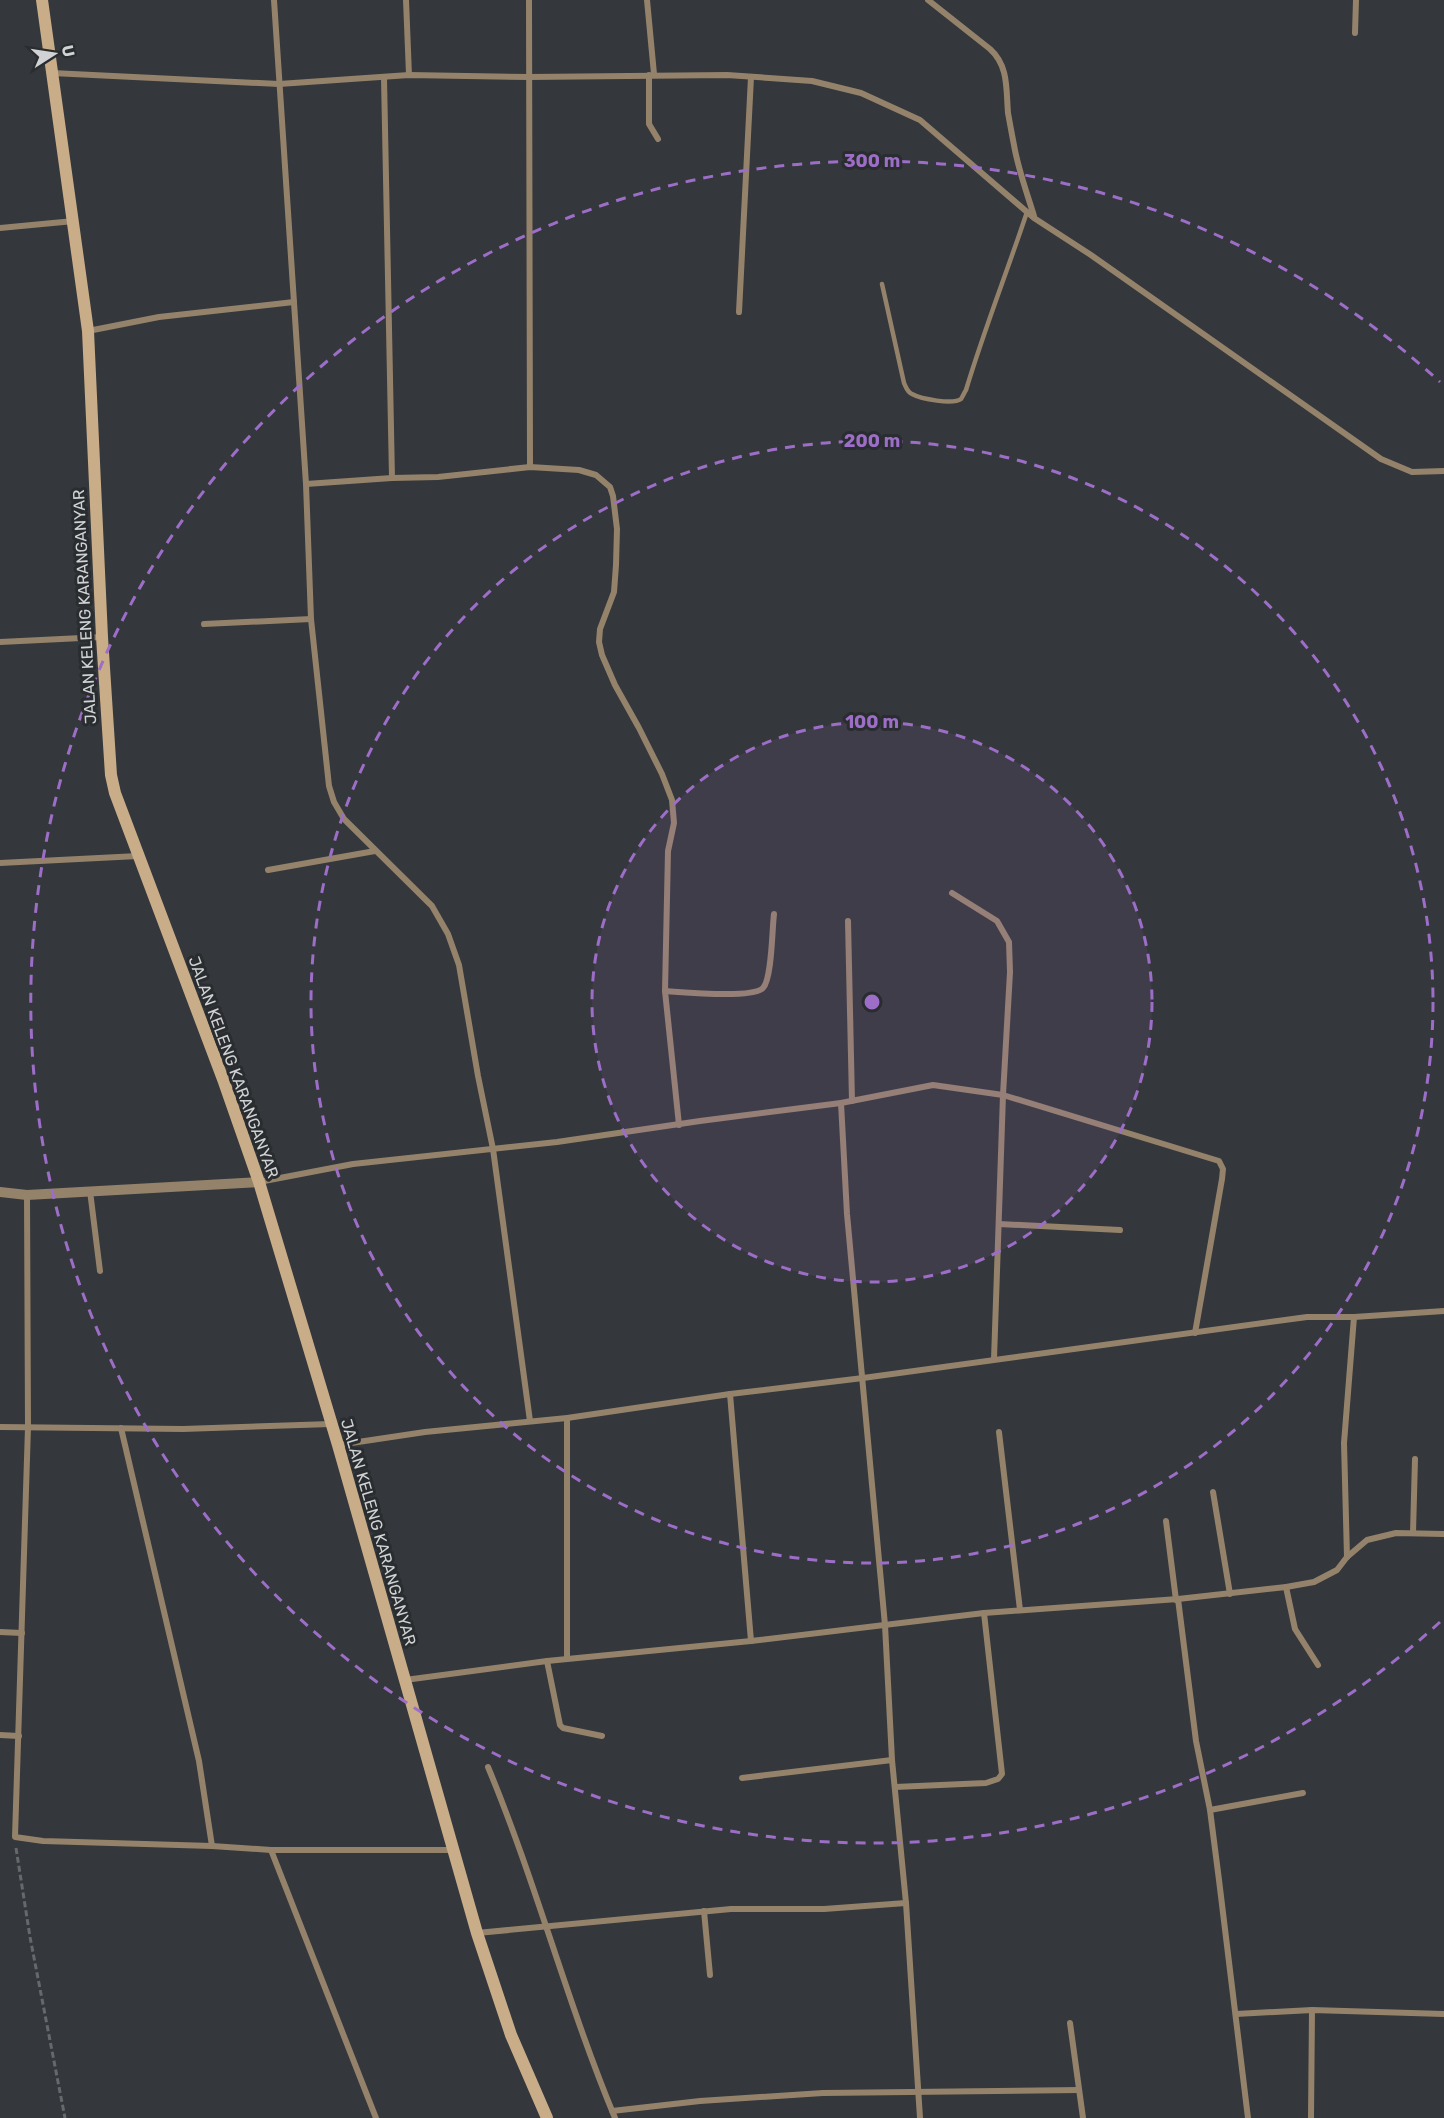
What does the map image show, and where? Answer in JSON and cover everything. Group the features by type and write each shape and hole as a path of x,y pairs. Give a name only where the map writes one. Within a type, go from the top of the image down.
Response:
{"main road":[{"name":"JALAN KELENG KARANGANYAR","path":"42,0 88,331 102,637 111,775 115,793 224,1082 259,1182 338,1444 477,1933 511,2035 547,2118"}],"street":[{"path":"274,0 306,484 311,620 329,786 334,802 344,819 432,906 448,934 459,964 493,1149 530,1421"},
{"path":"406,0 409,75"},
{"path":"529,0 530,467"},
{"path":"647,0 651,75 649,124 657,139"},
{"path":"928,0 997,55 1007,88 1008,113 1014,147 1034,218"},
{"path":"1355,33 1356,0"},
{"path":"52,73 279,84 409,75 529,77 727,75 812,81 861,93 920,120 1034,218 1091,255 1381,459 1412,472 1444,471"},
{"path":"739,312 751,77"},
{"path":"384,78 392,478"},
{"path":"0,228 74,221"},
{"path":"88,331 159,318 294,302"},
{"path":"306,484 438,477 530,467 579,470 596,475 610,487 617,529 616,565 614,592 600,629 599,642 615,685 639,728 672,800 674,823 668,851 664,991 679,1125"},
{"path":"204,624 311,620"},
{"path":"0,642 102,637"},
{"path":"268,870 375,851"},
{"path":"0,863 138,856"},
{"path":"952,893 997,921 1008,942 1010,972 1003,1095 994,1359"},
{"path":"664,991 733,994 763,988 768,979 774,914"},
{"path":"848,921 852,1101"},
{"path":"0,1192 27,1195 259,1182 353,1164 557,1142 841,1103 933,1085 1003,1095 1220,1161 1223,1169 1222,1179 1195,1333"},
{"path":"841,1103 847,1214 885,1625 891,1760 906,1903 920,2118"},
{"path":"90,1191 100,1271"},
{"path":"27,1195 28,1426 15,1837 271,1850 452,1851"},
{"path":"999,1224 1120,1230"},
{"path":"338,1444 425,1432 567,1418 1307,1317 1354,1317 1444,1311"},
{"path":"1347,1557 1344,1443 1354,1317"},
{"path":"730,1394 751,1641"},
{"path":"567,1418 567,1659"},
{"path":"0,1427 183,1429 331,1424"},
{"path":"122,1428 199,1761 212,1846"},
{"path":"999,1432 1020,1610"},
{"path":"1413,1533 1415,1459"},
{"path":"1213,1492 1230,1594"},
{"path":"1166,1521 1196,1741 1210,1810 1248,2118"},
{"path":"405,1680 547,1661 751,1641 984,1613 1177,1600 1287,1587 1314,1582 1337,1570 1347,1557 1366,1540 1396,1533 1444,1534"},
{"path":"1287,1587 1295,1629 1318,1665"},
{"path":"895,1786 986,1784 998,1779 1002,1774 984,1613"},
{"path":"0,1632 22,1633"},
{"path":"547,1661 560,1725 563,1728 602,1736"},
{"path":"0,1735 19,1736"},
{"path":"742,1778 891,1760"},
{"path":"488,1767 546,1926 586,2047 615,2118"},
{"path":"1210,1810 1303,1793"},
{"path":"271,1850 376,2118"},
{"path":"477,1933 731,1909 824,1909 906,1903"},
{"path":"704,1911 710,1975"},
{"path":"1236,2014 1312,2010 1444,2014"},
{"path":"1311,2118 1312,2010"},
{"path":"1070,2023 1083,2118"},
{"path":"612,2111 722,2099 823,2093 1079,2090"}],"lane":[{"path":"882,284 904,383 908,391 913,395 934,401 956,401 966,390 983,333 1001,290 1027,212"}],"path":[{"path":"15,1837 25,1905 65,2118"}]}
